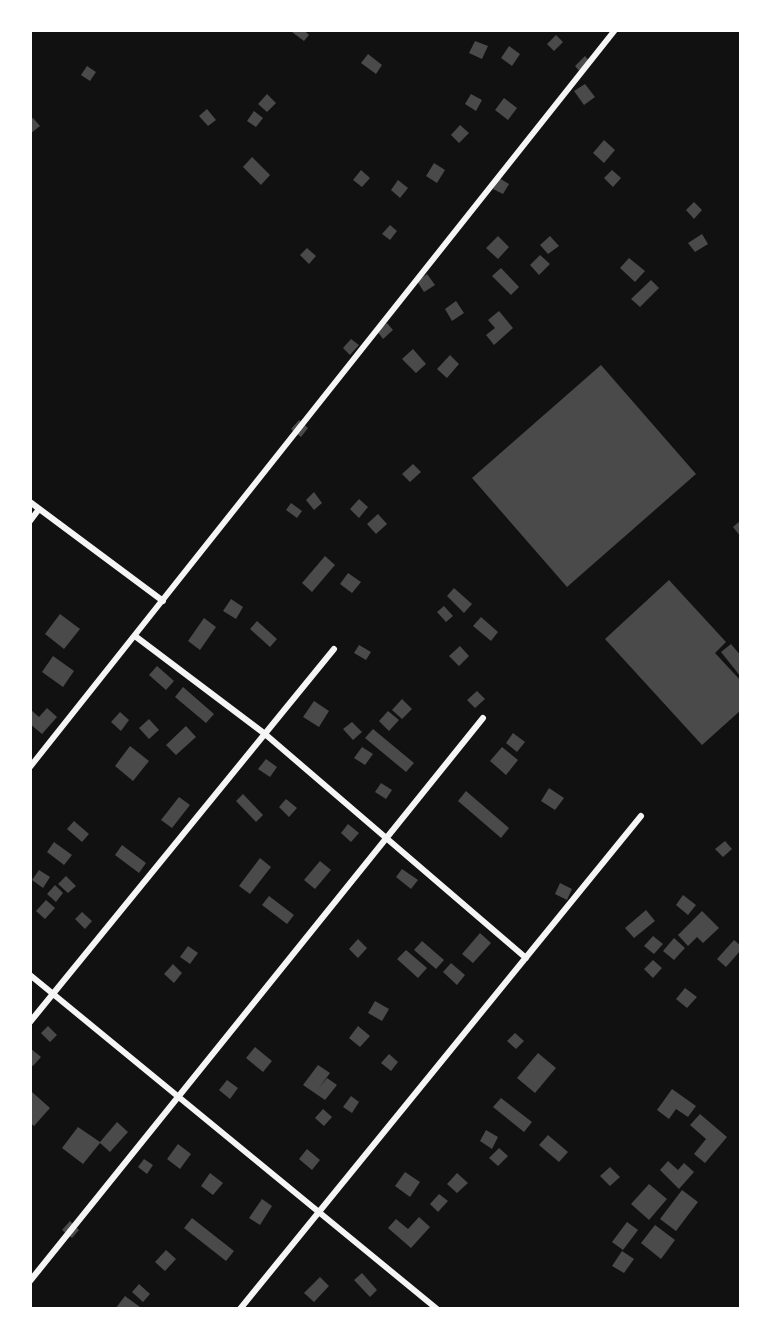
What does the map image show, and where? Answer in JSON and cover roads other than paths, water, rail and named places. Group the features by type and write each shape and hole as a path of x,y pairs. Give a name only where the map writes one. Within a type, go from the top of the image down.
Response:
{"street":[{"path":"30,767 615,30"},
{"path":"30,502 163,601"},
{"path":"30,521 39,509"},
{"path":"135,636 265,734 526,958"},
{"path":"30,1022 334,649"},
{"path":"30,1281 483,718"},
{"path":"240,1309 641,816"},
{"path":"30,975 437,1309"}]}
